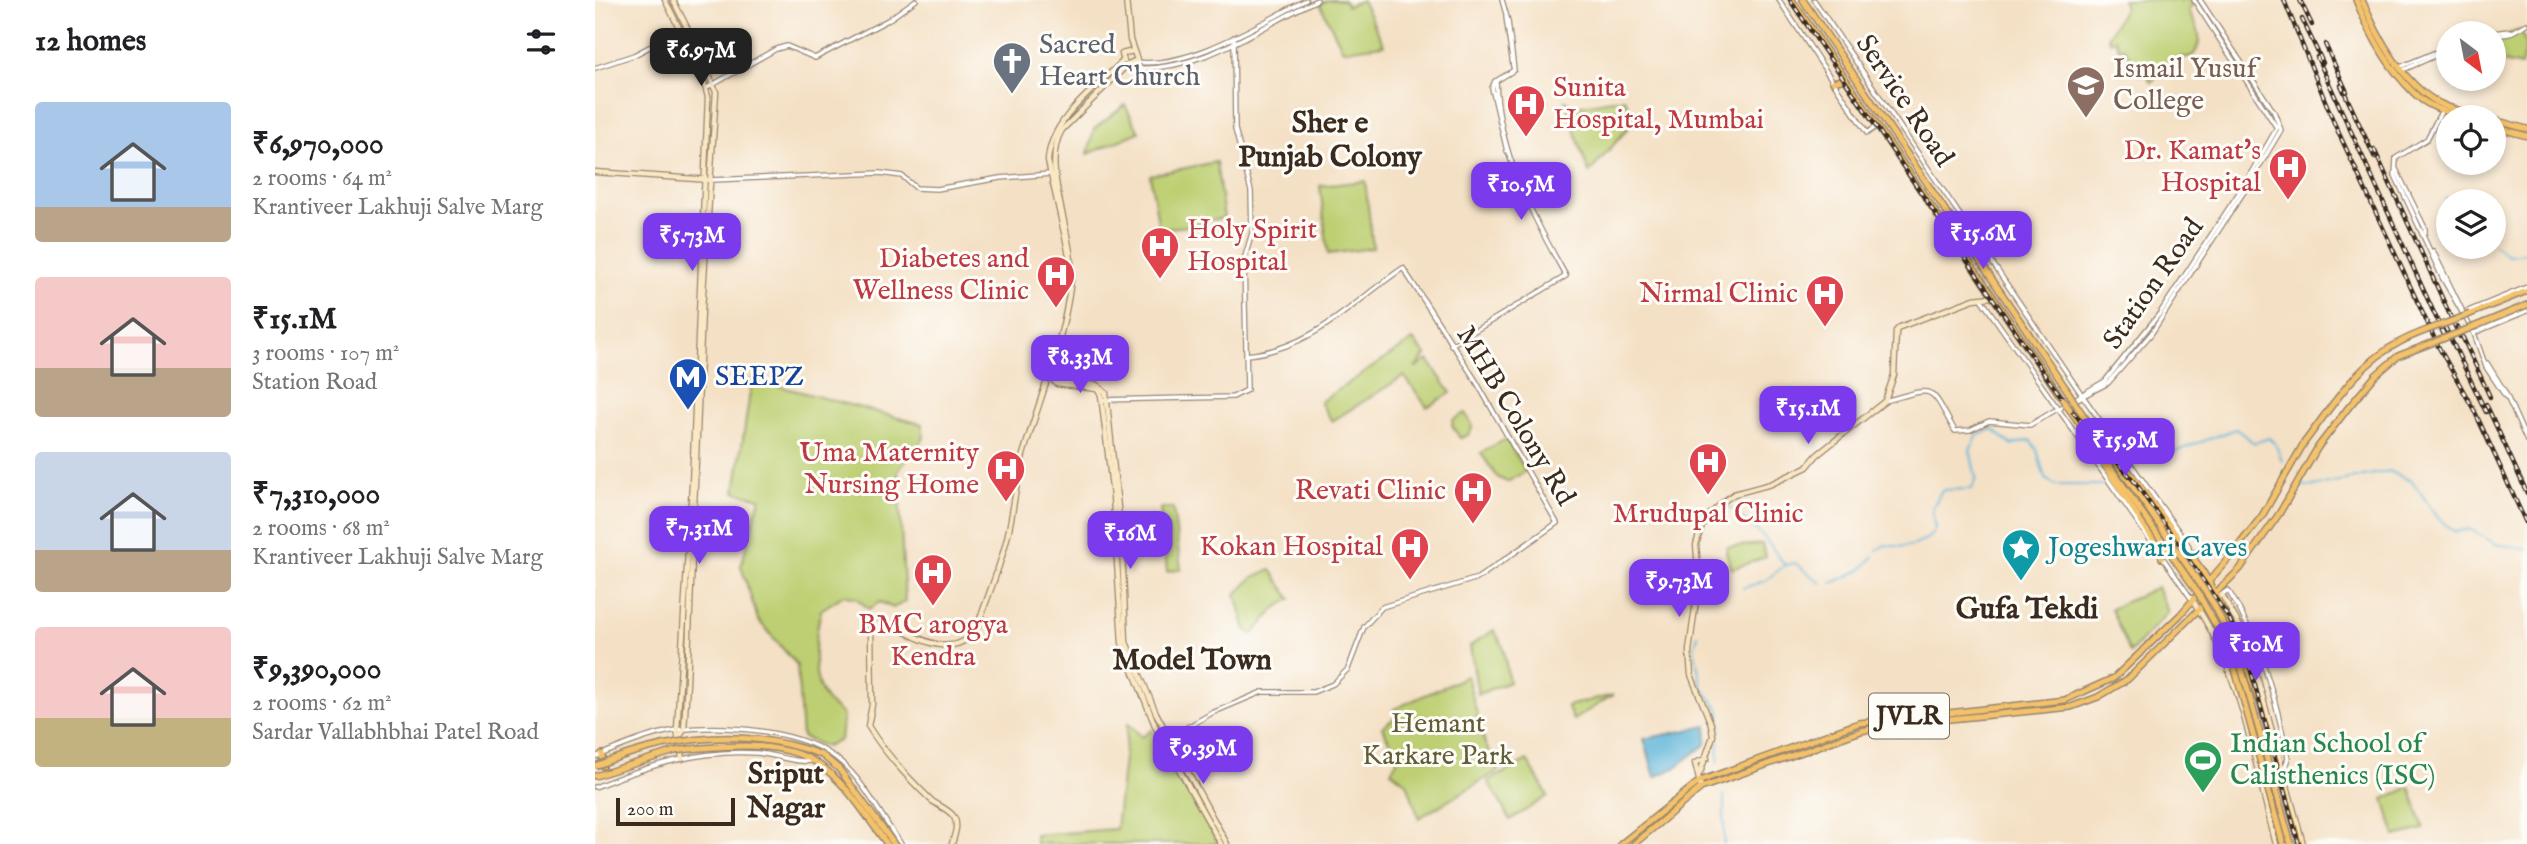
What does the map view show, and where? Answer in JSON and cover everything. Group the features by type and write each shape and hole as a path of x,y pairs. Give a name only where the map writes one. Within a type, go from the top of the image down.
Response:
{"main road":[{"path":"665,0 711,87 703,179 695,485 677,730 682,758"},
{"path":"673,0 711,87 711,180 702,309 684,730 680,736"},
{"path":"1070,260 1072,255 1054,162 1055,143 1062,130 1129,63 1134,51 1130,40 1126,0"},
{"path":"1792,0 2070,410 2098,443 2121,460 2183,541 2219,595 2256,682 2301,844"},
{"path":"1803,0 2069,393 2098,443 2213,603 2237,649 2291,844"},
{"path":"2356,0 2371,34 2414,94 2437,105"},
{"path":"2362,0 2375,30 2417,90 2439,105"},
{"path":"1124,53 1130,40"},
{"path":"1124,53 1134,51"},
{"path":"1124,53 1129,63"},
{"path":"952,844 957,824 954,816 935,803 895,764 881,748 868,726 872,705 871,626 884,621 935,645 952,647 968,642 976,630 1008,536 1024,452 1052,380 1071,283 1070,260 1051,174 1049,146 1056,129 1129,63"},
{"path":"1833,82 1845,79"},
{"path":"2506,123 2527,129"},
{"path":"2506,130 2527,136"},
{"path":"595,172 711,180"},
{"path":"1934,195 1942,191"},
{"path":"2209,582 2262,516 2304,443 2366,365 2402,341 2464,311 2527,289"},
{"path":"1885,401 1893,375 1897,329 1991,297"},
{"path":"2219,595 2277,519 2318,447 2385,365 2406,352 2527,306"},
{"path":"1052,380 1102,386 1122,546 1126,642 1166,739 1221,844"},
{"name":"Station Road","path":"1707,758 1713,736 1711,724 1691,675 1689,651 1699,579 1696,545 1706,518 1734,494 1772,484 1807,467 1817,455 1885,401"},
{"path":"2098,443 2099,459 2161,551 2162,558"},
{"path":"2146,512 2198,593 2230,651 2283,844"},
{"path":"2189,553 2221,552 2239,545"},
{"name":"JVLR","path":"1621,844 1700,781 1859,723 2078,697 2129,667 2209,582"},
{"name":"JVLR","path":"1633,844 1701,788 1870,729 2071,707 2098,697 2128,679 2199,610 2219,595"},
{"path":"2193,601 2216,636 2235,682 2276,844"},
{"path":"595,766 673,742 716,737 761,738 822,755 839,769 894,844"},
{"path":"1166,739 1227,844"},
{"path":"595,776 675,751 690,749 760,747 785,751 812,761 848,791 887,844"},
{"path":"597,757 604,772"},
{"path":"1701,788 1700,773 1707,758"},
{"path":"1700,773 1695,763 1707,758"}],"street":[{"path":"711,87 776,49 787,46 815,58 888,20 916,0"},
{"path":"1129,63 1164,61 1235,40 1306,0"},
{"path":"1271,20 1317,0"},
{"path":"1451,345 1566,276 1531,215 1509,153 1496,82 1513,72 1502,0"},
{"path":"1779,0 1867,133 1877,127"},
{"name":"Service Road","path":"1814,0 2177,533"},
{"path":"2194,0 2279,126"},
{"path":"2200,0 2279,126"},
{"path":"2506,32 2527,24"},
{"path":"595,68 620,61 686,28"},
{"path":"1104,400 1241,395 1247,390 1244,260 1252,233 1251,191 1235,129 1235,40"},
{"path":"2402,68 2436,53"},
{"path":"2436,122 2427,139 2396,158 2394,168 2448,284 2464,311 2527,441"},
{"name":"Station Road","path":"1885,401 1914,390 1928,391 1934,395 1955,431 1969,430 1989,421 2029,425 2082,394 2108,383 2151,334 2247,187 2279,126"},
{"path":"711,180 880,173 902,176 916,188 937,189 1051,174"},
{"name":"MHB Colony Rd","path":"1166,739 1212,713 1262,692 1313,692 1333,684 1349,668 1364,627 1382,607 1478,578 1556,527 1556,519 1536,482 1403,268 1341,317 1291,346 1272,353 1246,355"},
{"path":"1979,299 2193,601"},
{"path":"2473,333 2527,311"},
{"path":"2219,595 2228,590 2247,620 2266,672 2288,758 2281,769"},
{"path":"597,757 677,730 758,731 796,739 825,751 857,778 901,844"},
{"path":"595,787 637,770 682,758 757,753 812,761"}],"green space":[{"path":"1328,0 1344,0 1347,6 1362,0 1384,45 1343,50 1320,4"},
{"path":"2122,0 2190,0 2193,4 2188,11 2199,38 2193,56 2180,58 2151,82 2145,72 2140,75 2124,48 2119,49 2115,39 2110,41 2108,36 2125,7"},
{"path":"2520,30 2526,44 2521,66 2506,63 2506,35"},
{"path":"1624,98 1635,120 1589,173 1565,101 1577,106"},
{"path":"1125,105 1139,132 1088,154 1094,129"},
{"path":"1216,162 1224,218 1198,222 1198,225 1159,229 1150,175"},
{"path":"1365,181 1373,248 1328,254 1320,186"},
{"path":"1413,340 1426,355 1415,368 1428,360 1451,393 1427,407 1404,376 1332,421 1320,402"},
{"path":"752,379 922,424 924,438 898,471 905,602 893,608 880,602 869,609 856,598 844,595 821,610 815,643 817,679 826,700 843,715 840,740 826,747 802,737 797,665 758,620 741,566 760,498 735,492"},
{"path":"1465,413 1473,426 1468,435 1460,438 1452,425 1453,420"},
{"path":"1506,439 1526,471 1507,482 1497,477 1481,453"},
{"path":"1160,508 1173,508 1181,569 1167,572"},
{"path":"1762,544 1766,557 1732,569 1726,552 1728,547"},
{"path":"1271,570 1291,599 1276,608 1253,634 1246,630 1236,594 1253,577"},
{"path":"2157,587 2168,612 2130,653 2111,609"},
{"path":"1494,630 1503,646 1509,682 1478,694 1470,646"},
{"name":"Hemant Karkare Park","path":"1467,676 1485,744 1498,771 1419,818 1407,783 1391,771 1398,759 1382,727 1396,717 1394,709"},
{"path":"1613,695 1573,720 1567,706"},
{"path":"1128,723 1142,737 1152,730 1219,844 1036,844 1035,835 1116,829"},
{"path":"1527,760 1548,796 1510,820 1488,781"},
{"path":"2410,787 2424,829 2395,836 2384,799"}],"water":[{"path":"1707,726 1706,744 1675,768 1655,777 1644,739"}],"waterway":[{"path":"2506,254 2527,253"},
{"path":"1877,550 1885,545 1912,545 1930,536 1935,530 1932,509 1942,490 1972,489 1976,478 1970,450 1978,435 1992,429 2012,445 2030,440 2037,450 2045,479 2056,485 2102,485"},
{"path":"2133,460 2163,456 2236,429 2254,443 2269,438 2275,443 2282,461"},
{"path":"2301,484 2309,487 2389,471 2413,482 2439,519 2455,532 2469,529 2496,544 2527,549"},
{"path":"1728,506 1764,537 1785,565"},
{"path":"1832,583 1861,570 1874,556"},
{"path":"1743,588 1765,581 1785,565 1795,563 1821,583"},
{"path":"1698,635 1694,648 1702,687 1720,711 1720,730"},
{"path":"1718,762 1719,741"},
{"path":"1724,795 1724,844"}],"railway":[{"path":"1790,0 2043,372 2072,411 2135,482 2229,618 2249,664 2299,844"},
{"path":"2284,0 2335,125 2438,346 2474,410 2527,525"},
{"path":"2300,0 2312,25"},
{"path":"2302,19 2323,63"},
{"path":"2325,44 2347,92"},
{"path":"2317,57 2445,337"},
{"path":"2341,85 2375,158"},
{"path":"2374,149 2460,337"},
{"path":"2445,327 2486,412"},
{"path":"2458,327 2490,397"},
{"path":"2486,404 2527,493"}],"place":[{"name":"Sacred Heart Church","path":"1012,95"},
{"name":"Ismail Yusuf College","path":"2086,119"},
{"name":"Sunita Hospital, Mumbai","path":"1526,138"},
{"name":"Dr. Kamat's Hospital","path":"2288,201"},
{"name":"Holy Spirit Hospital","path":"1160,280"},
{"name":"Diabetes and Wellness Clinic","path":"1056,309"},
{"name":"Nirmal Clinic","path":"1825,328"},
{"name":"SEEPZ","path":"688,411"},
{"name":"Mrudupal Clinic","path":"1708,496"},
{"name":"Uma Maternity Nursing Home","path":"1006,503"},
{"name":"Revati Clinic","path":"1473,525"},
{"name":"Kokan Hospital","path":"1410,581"},
{"name":"Jogeshwari Caves","path":"2021,582"},
{"name":"BMC arogya Kendra","path":"933,607"},
{"name":"Indian School of Calisthenics (ISC)","path":"2203,794"}],"district":[{"name":"Sher e Punjab Colony","path":"1330,141"},
{"name":"Gufa Tekdi","path":"2027,610"},
{"name":"Model Town","path":"1192,661"},
{"name":"Sriput Nagar","path":"786,792"}]}
